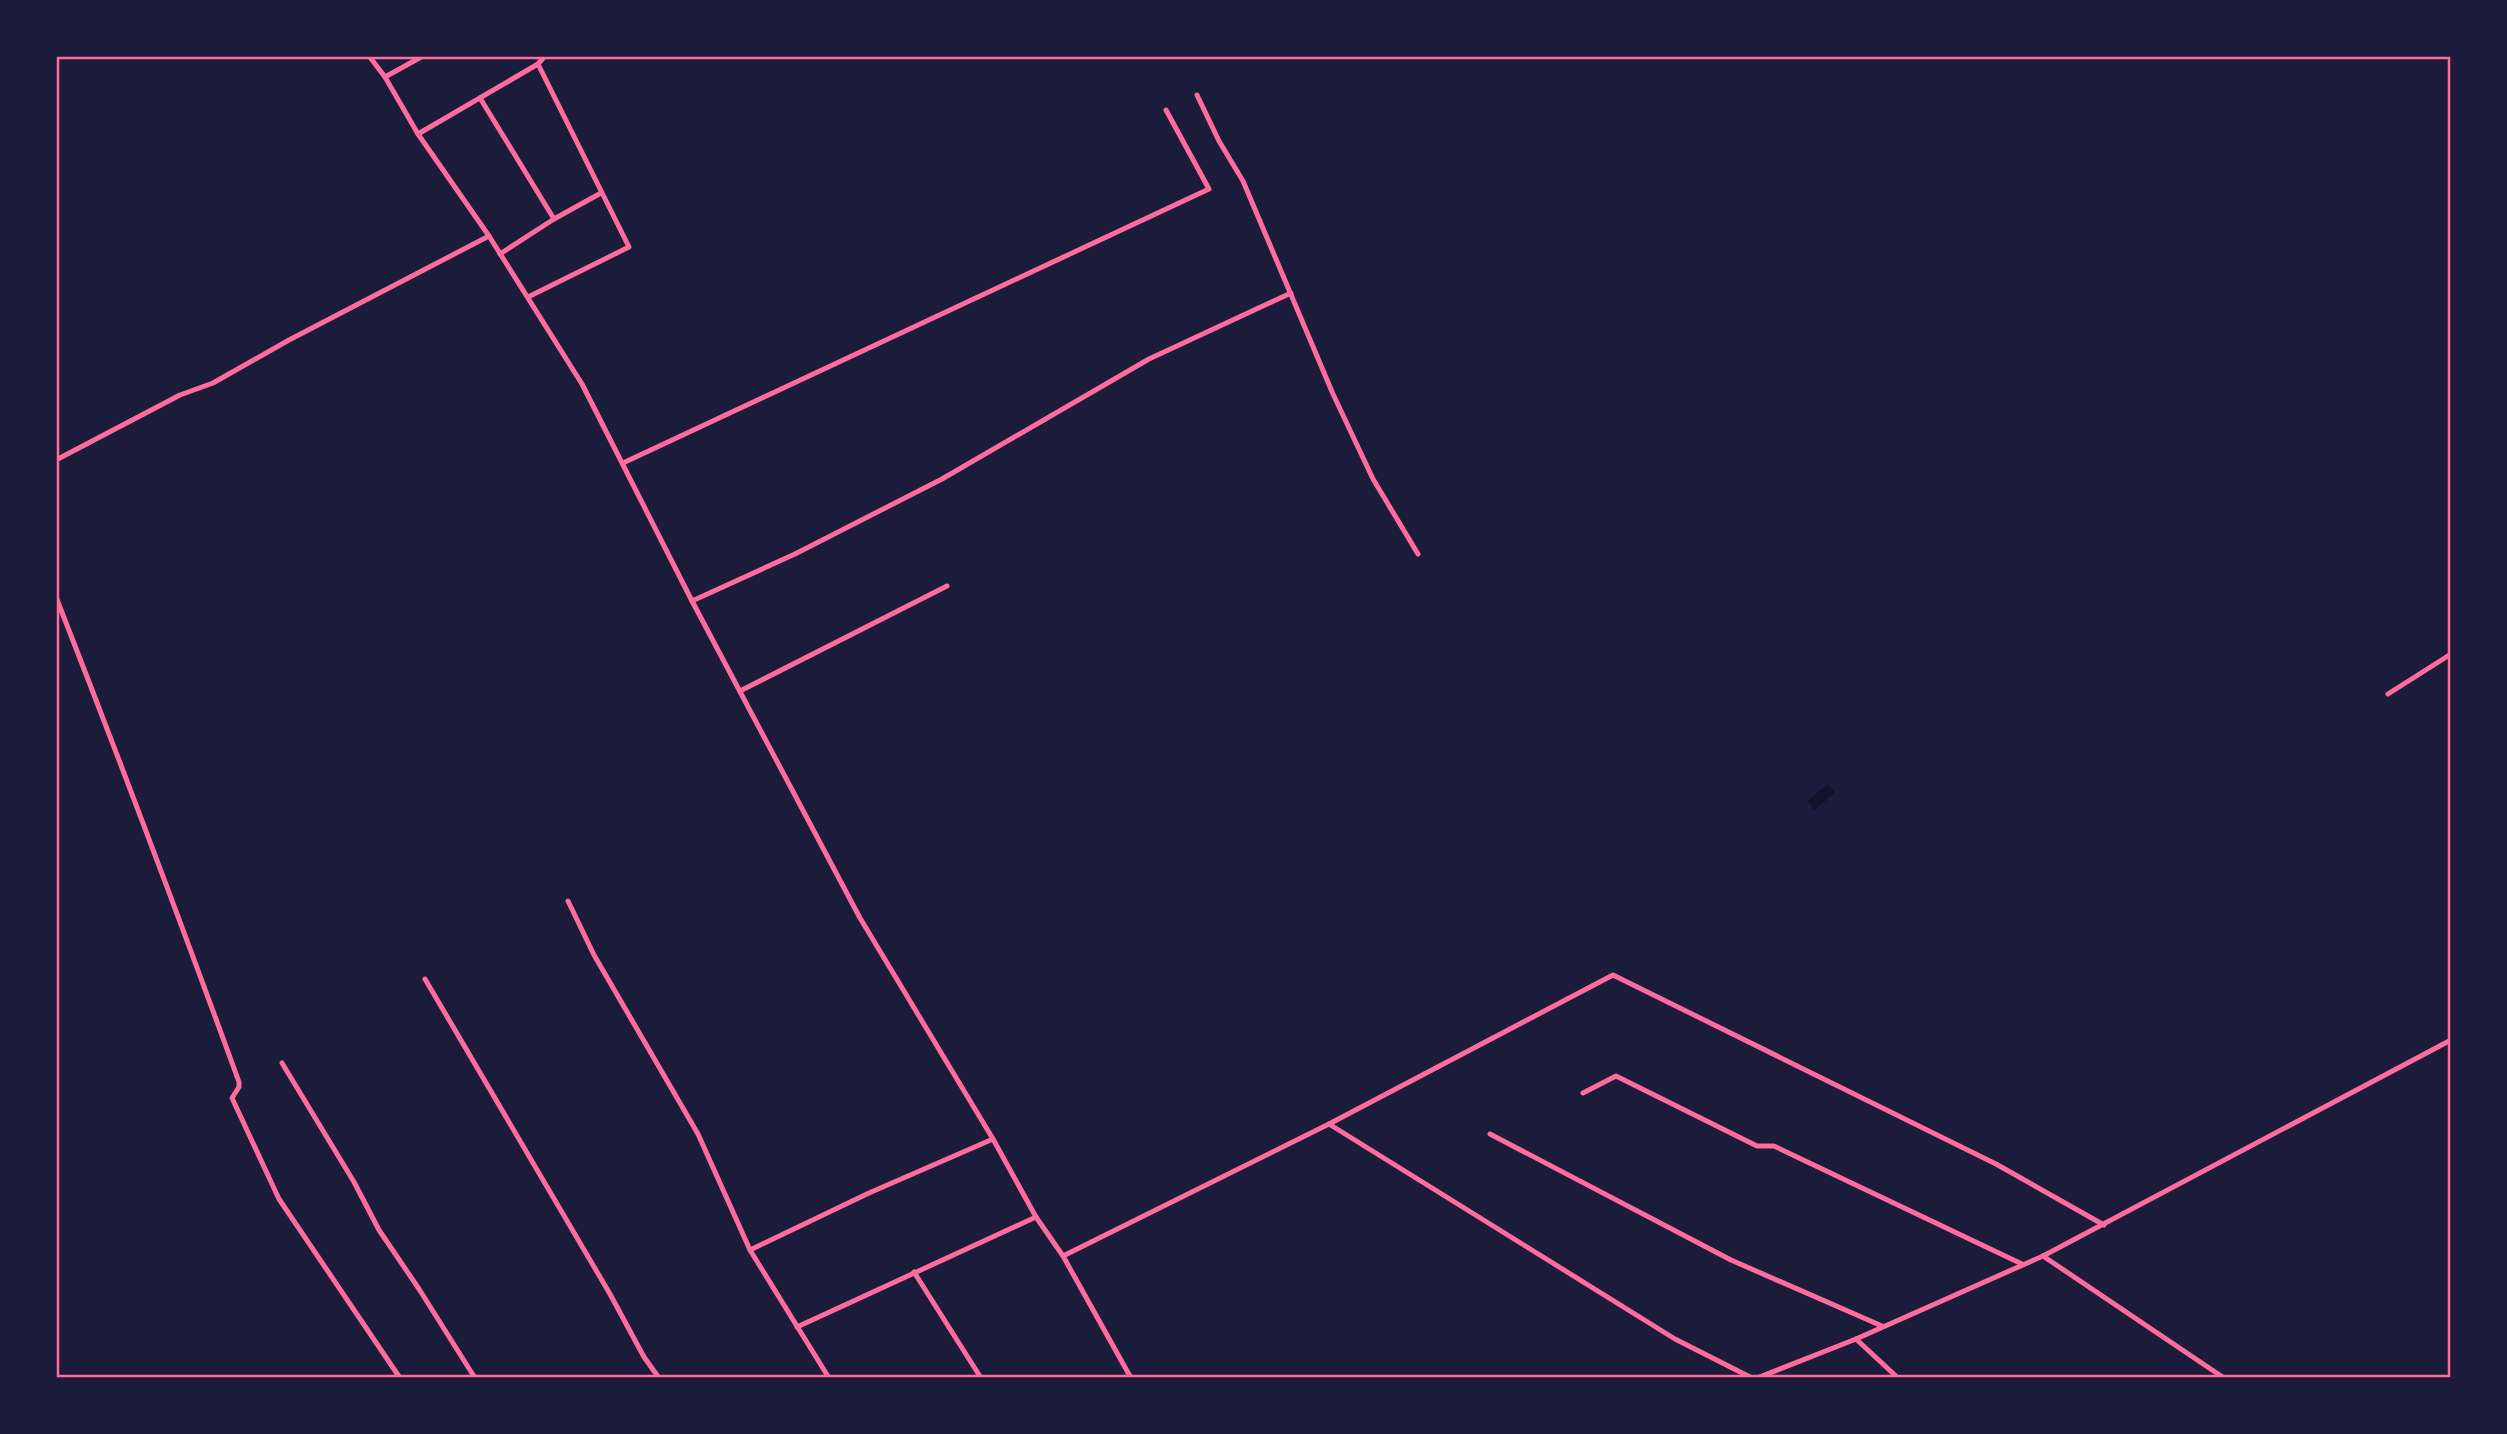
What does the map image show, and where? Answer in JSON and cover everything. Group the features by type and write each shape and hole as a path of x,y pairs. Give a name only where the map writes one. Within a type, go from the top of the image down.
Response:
{"street":[{"path":"369,56 385,77 418,134 489,236 582,384 692,601 860,918 1037,1217 1063,1256 1131,1378"},
{"path":"385,77 423,56"},
{"path":"418,134 538,64 545,56"},
{"path":"528,297 629,247 538,64"},
{"path":"1198,94 1219,141 1243,181 1333,394 1373,478 1418,554"},
{"path":"480,98 554,219"},
{"path":"623,463 1209,189 1166,110"},
{"path":"500,254 601,193"},
{"path":"56,460 180,395 214,383 289,340 489,236"},
{"path":"692,601 795,554 942,480 1149,359 1292,293"},
{"path":"740,691 947,586"},
{"path":"56,597 159,862 239,1082 232,1098 279,1199 400,1378"},
{"path":"2388,694 2451,654"},
{"path":"568,901 594,954 698,1134 750,1250 829,1378"},
{"path":"1063,1256 1329,1124 1613,975 1996,1164 2104,1225"},
{"path":"425,979 610,1294 644,1357 659,1378"},
{"path":"1757,1378 1856,1339 2043,1256 2451,1040"},
{"path":"282,1063 354,1182 379,1230 475,1378"},
{"path":"1583,1093 1616,1076 1757,1146 1773,1146 2022,1264"},
{"path":"1329,1124 1675,1339 1752,1378"},
{"path":"1490,1134 1731,1259 1882,1326"},
{"path":"750,1250 869,1193 993,1139"},
{"path":"797,1327 1037,1217"},
{"path":"2043,1256 2224,1378"},
{"path":"914,1272 981,1378"},
{"path":"1856,1339 1898,1378"}],"shaded area":[{"path":"1828,784 1835,793 1814,810 1807,801"}]}
